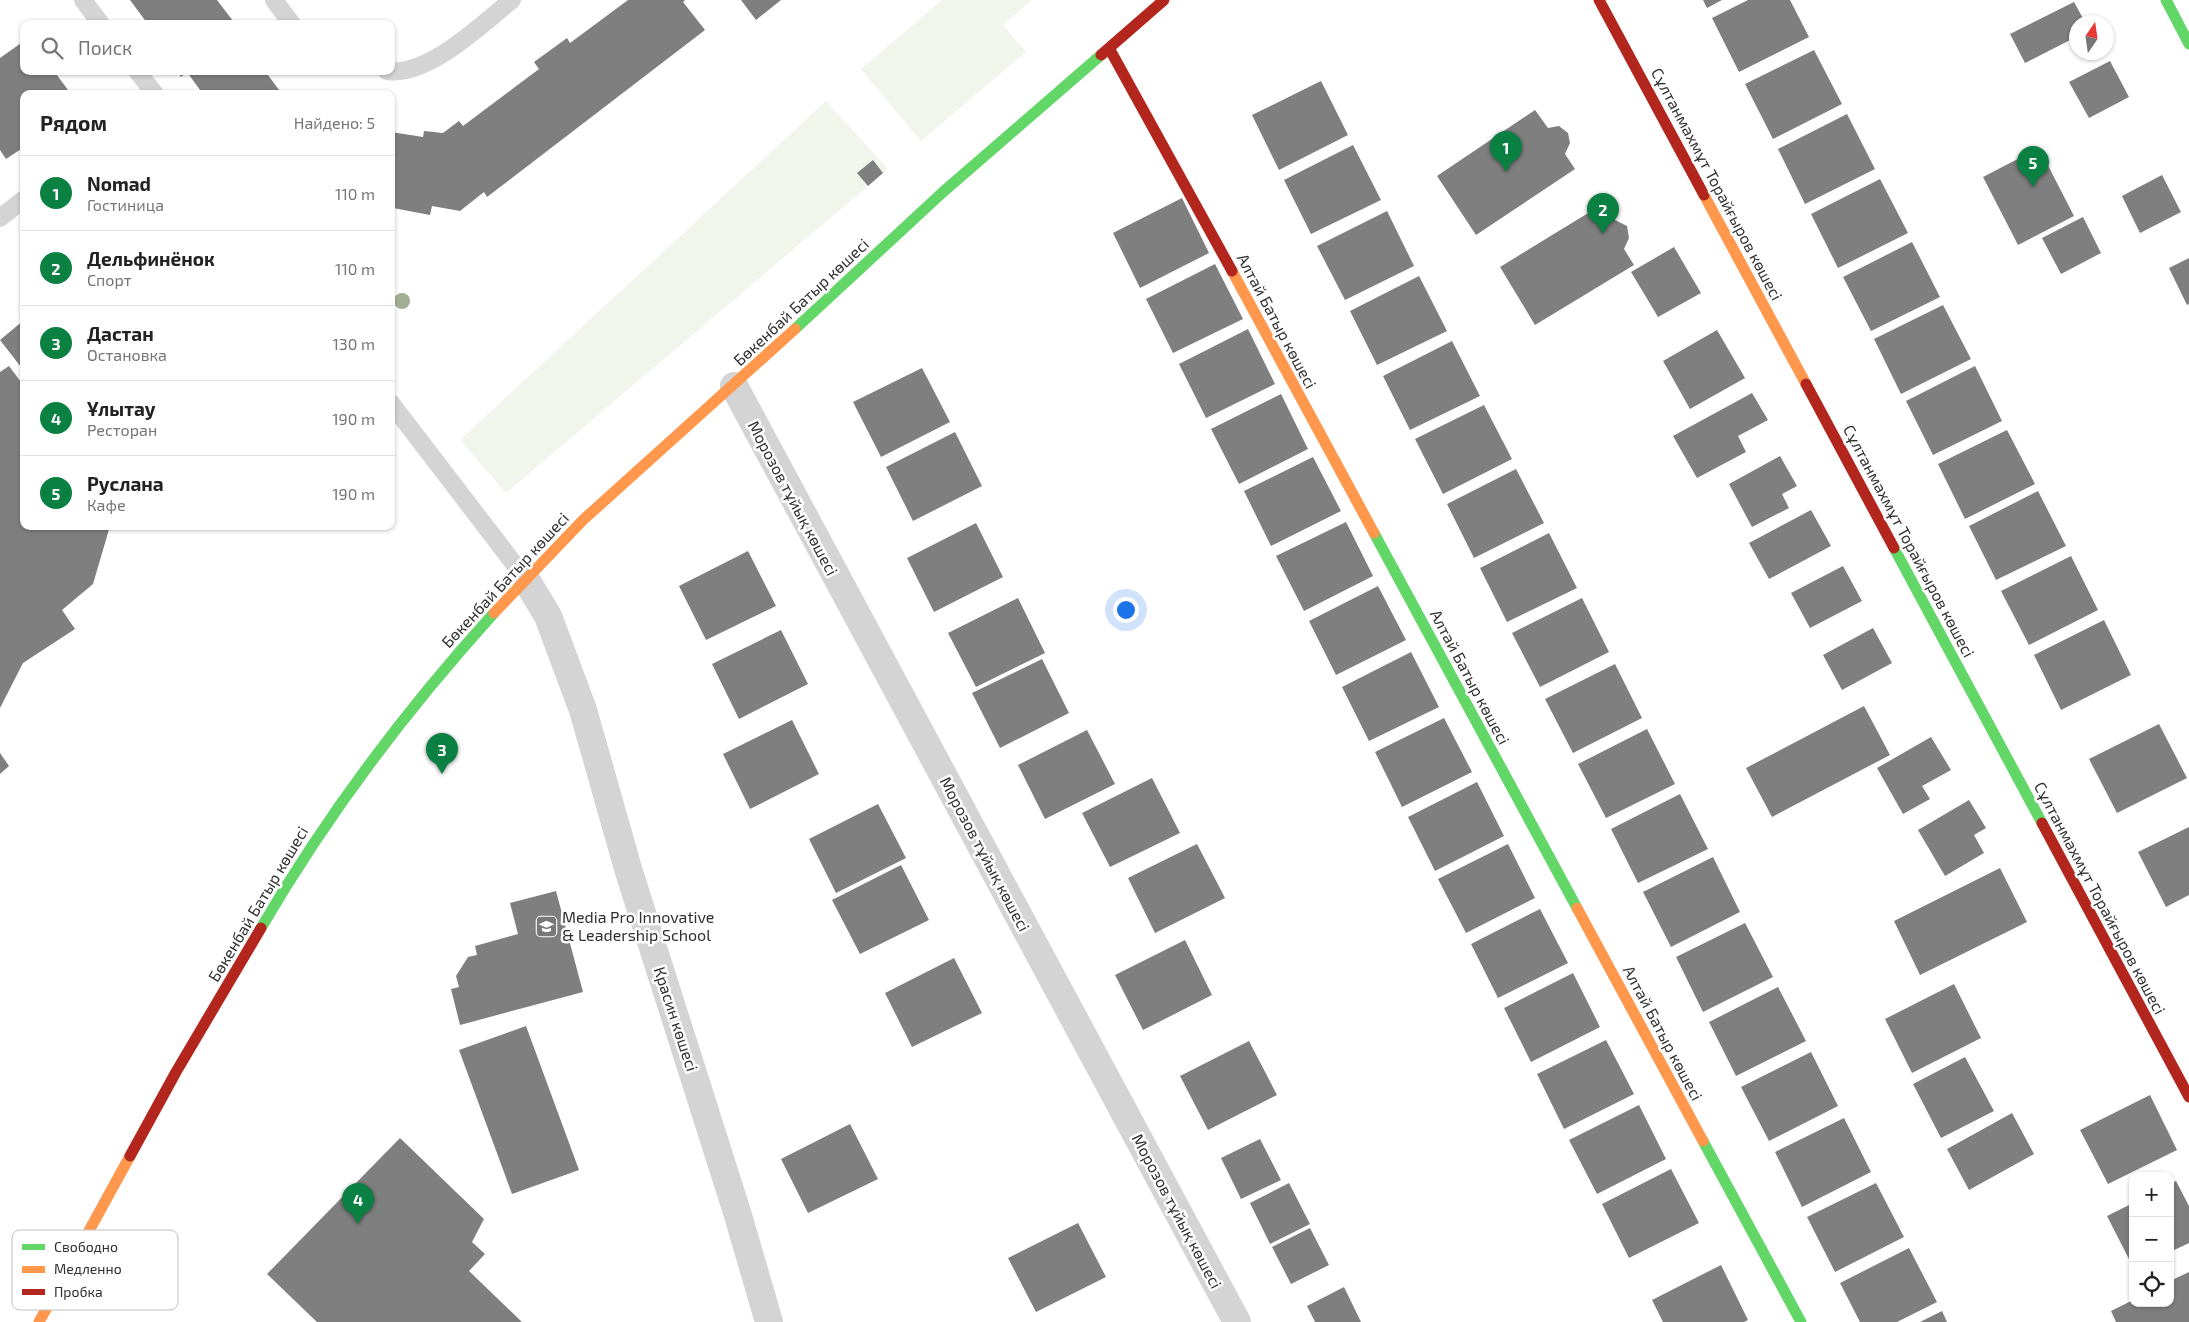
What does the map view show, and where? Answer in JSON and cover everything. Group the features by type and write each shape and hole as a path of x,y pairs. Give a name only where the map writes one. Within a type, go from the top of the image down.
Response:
{"street":[{"name":"Бөкенбай Батыр көшесі","path":"89,1230 176,1072 300,861 396,728 460,651 525,578 588,515 734,386 943,192 1164,0"},
{"name":"Сұлтанмахмұт Торайғыров көшесі","path":"1599,0 2189,1097"},
{"path":"2166,0 2189,44"},
{"name":"Алтай Батыр көшесі","path":"1109,48 1801,1322"},
{"name":"Морозов тұйық көшесі","path":"734,386 1237,1322"},
{"name":"Красин көшесі","path":"525,578 548,616 583,710 629,872 734,1202 769,1322"},
{"name":"Бөкенбай Батыр көшесі","path":"39,1322 46,1310"}],"lane":[{"path":"83,0 98,20"},
{"path":"274,0 289,20"},
{"path":"395,72 399,73 443,55 512,0"},
{"path":"140,75 151,90"},
{"path":"0,218 20,202"},
{"path":"395,408 525,578"}],"shaded area":[{"path":"942,0 1032,0 1003,25 1026,52 921,141 861,69"},
{"path":"826,101 888,169 506,493 460,440"}],"building":[{"path":"130,0 217,0 232,20 145,20"},
{"path":"628,0 685,0 683,2 705,30 487,197 484,192 460,211 432,206 430,215 395,208 395,133 423,137 424,131 443,133 459,121 463,126 539,69 534,62 567,38 570,43"},
{"path":"741,0 781,0 756,20"},
{"path":"1703,0 1722,0 1707,8"},
{"path":"1748,0 1790,0 1809,37 1739,72 1712,18"},
{"path":"2074,2 2081,15 2069,15 2069,41 2025,63 2010,34"},
{"path":"20,44 20,75 57,75 68,90 20,90 20,150 6,159 0,150 0,58"},
{"path":"1814,50 1842,104 1773,139 1745,84"},
{"path":"2110,61 2129,97 2089,118 2069,82"},
{"path":"189,75 268,75 279,90 200,90"},
{"path":"1321,81 1348,135 1279,170 1252,115"},
{"path":"1535,110 1548,128 1559,126 1568,133 1570,143 1565,154 1575,169 1476,235 1437,176"},
{"path":"1847,114 1875,169 1805,204 1778,149"},
{"path":"1353,145 1381,200 1311,234 1284,180"},
{"path":"2039,148 2074,216 2018,245 1983,177"},
{"path":"873,160 883,173 868,186 857,173"},
{"path":"2162,175 2181,212 2140,233 2122,196"},
{"path":"1880,179 1908,233 1838,268 1811,214"},
{"path":"1182,198 1209,253 1140,288 1113,233"},
{"path":"1598,207 1606,220 1615,220 1627,226 1629,238 1624,249 1634,265 1535,325 1500,267"},
{"path":"1387,211 1414,266 1345,300 1317,246"},
{"path":"2083,217 2101,253 2061,274 2042,238"},
{"path":"1912,242 1940,297 1871,331 1843,277"},
{"path":"1674,247 1701,293 1658,317 1631,272"},
{"path":"2189,258 2189,304 2187,305 2169,268"},
{"path":"1215,264 1243,319 1173,353 1146,299"},
{"path":"1419,276 1447,331 1377,365 1350,311"},
{"path":"1943,305 1971,359 1901,394 1874,339"},
{"path":"20,323 20,366 0,340"},
{"path":"1248,329 1275,384 1206,418 1179,364"},
{"path":"1717,330 1745,378 1690,409 1663,361"},
{"path":"1452,341 1480,396 1410,430 1383,376"},
{"path":"9,366 20,381 20,530 109,530 93,584 62,610 75,629 23,663 0,708 0,372"},
{"path":"1975,366 2002,421 1933,455 1906,401"},
{"path":"922,368 950,422 881,457 853,402"},
{"path":"1752,393 1768,420 1738,436 1746,452 1697,478 1673,436"},
{"path":"1281,394 1308,449 1239,484 1211,429"},
{"path":"1484,405 1512,459 1443,494 1415,439"},
{"path":"2007,430 2035,484 1965,519 1938,464"},
{"path":"955,432 982,486 913,521 886,467"},
{"path":"1780,456 1797,486 1782,494 1789,508 1752,527 1729,484"},
{"path":"1313,457 1341,511 1271,546 1244,491"},
{"path":"1516,469 1544,523 1474,558 1447,504"},
{"path":"2038,491 2066,546 1996,580 1969,526"},
{"path":"1811,510 1831,546 1769,579 1749,543"},
{"path":"1346,522 1373,576 1304,611 1276,556"},
{"path":"976,523 1003,577 934,612 907,558"},
{"path":"1549,533 1577,588 1507,622 1480,568"},
{"path":"748,551 776,606 706,640 679,586"},
{"path":"2071,556 2098,610 2029,645 2001,591"},
{"path":"1843,566 1862,601 1810,628 1791,593"},
{"path":"1378,586 1406,640 1336,675 1309,621"},
{"path":"1018,598 1045,653 976,687 948,633"},
{"path":"1582,598 1609,652 1540,687 1512,633"},
{"path":"2104,620 2131,675 2061,710 2034,655"},
{"path":"1873,628 1892,663 1842,690 1823,655"},
{"path":"781,630 808,684 739,719 712,664"},
{"path":"1411,652 1439,707 1369,741 1342,687"},
{"path":"1042,659 1069,713 1000,748 972,693"},
{"path":"1615,664 1642,718 1573,753 1545,699"},
{"path":"1864,706 1890,755 1772,817 1746,768"},
{"path":"1444,718 1472,772 1402,807 1375,752"},
{"path":"792,720 819,774 750,809 723,754"},
{"path":"2159,724 2187,778 2117,813 2089,759"},
{"path":"1647,729 1675,784 1606,818 1578,764"},
{"path":"1087,730 1115,784 1045,819 1018,765"},
{"path":"1931,737 1951,770 1922,786 1930,799 1903,814 1877,768"},
{"path":"0,753 9,766 0,774"},
{"path":"1152,778 1180,833 1110,867 1082,813"},
{"path":"1477,782 1504,836 1435,871 1408,817"},
{"path":"1680,794 1708,849 1638,883 1611,829"},
{"path":"1969,800 1986,828 1974,835 1984,853 1945,876 1918,830"},
{"path":"878,804 906,858 836,893 809,839"},
{"path":"2189,827 2189,895 2166,907 2138,852"},
{"path":"1197,844 1225,898 1155,933 1128,878"},
{"path":"1508,844 1535,898 1466,933 1438,879"},
{"path":"1713,857 1740,912 1671,947 1643,892"},
{"path":"901,865 929,920 860,954 832,900"},
{"path":"2000,868 2027,922 1920,975 1894,921"},
{"path":"556,891 583,992 460,1025 451,989 459,987 456,976 468,957 477,955 475,946 518,934 510,903"},
{"path":"1540,909 1568,963 1498,998 1471,944"},
{"path":"1745,923 1773,977 1703,1012 1676,957"},
{"path":"1185,940 1212,995 1143,1030 1115,975"},
{"path":"954,958 982,1013 912,1047 885,993"},
{"path":"1573,973 1600,1027 1531,1062 1504,1008"},
{"path":"1954,984 1981,1038 1912,1073 1885,1019"},
{"path":"1778,987 1806,1041 1736,1076 1709,1022"},
{"path":"526,1026 579,1170 512,1194 459,1050"},
{"path":"1606,1040 1634,1094 1564,1129 1537,1074"},
{"path":"1249,1041 1277,1095 1208,1130 1180,1076"},
{"path":"1811,1052 1838,1106 1769,1141 1741,1087"},
{"path":"1965,1057 1994,1111 1941,1138 1913,1084"},
{"path":"2150,1095 2177,1150 2108,1184 2080,1130"},
{"path":"1639,1105 1666,1159 1597,1194 1569,1140"},
{"path":"2012,1113 2034,1154 1969,1190 1947,1149"},
{"path":"1844,1118 1871,1172 1802,1207 1775,1152"},
{"path":"850,1124 878,1179 808,1213 781,1159"},
{"path":"400,1138 484,1219 472,1242 485,1254 469,1271 522,1322 317,1322 267,1274"},
{"path":"1260,1139 1281,1180 1241,1199 1221,1158"},
{"path":"1671,1169 1699,1223 1629,1258 1602,1204"},
{"path":"2176,1181 2189,1206 2189,1243 2174,1250 2174,1217 2174,1182"},
{"path":"1289,1183 1310,1224 1270,1244 1250,1203"},
{"path":"1876,1183 1904,1237 1835,1272 1807,1217"},
{"path":"2129,1205 2129,1259 2107,1216"},
{"path":"1078,1223 1106,1277 1036,1312 1008,1258"},
{"path":"1310,1228 1329,1265 1291,1284 1272,1247"},
{"path":"1909,1248 1937,1302 1897,1322 1860,1322 1840,1283"},
{"path":"1721,1265 1748,1320 1744,1322 1663,1322 1652,1300"},
{"path":"2189,1272 2189,1322 2116,1322 2111,1311 2129,1302 2129,1307 2174,1307 2174,1279"},
{"path":"1344,1287 1361,1322 1315,1322 1307,1306"},
{"path":"1942,1311 1947,1322 1920,1322"}],"traffic: fast":[{"path":"2166,0 2189,44"},
{"path":"795,329 943,192 1101,55"},
{"path":"1374,533 1577,908"},
{"path":"1894,548 2042,823"},
{"path":"261,928 286,886 369,764 430,687 494,613"},
{"path":"1703,1141 1801,1322"}],"traffic: slow":[{"path":"1704,195 1806,384"},
{"path":"1232,271 1374,533"},
{"path":"494,613 583,520 795,329"},
{"path":"1577,908 1703,1141"},
{"path":"89,1230 130,1156"},
{"path":"39,1322 46,1310"}],"traffic: jam":[{"path":"1101,55 1164,0"},
{"path":"1599,0 1704,195"},
{"path":"1109,48 1232,271"},
{"path":"1806,384 1894,548"},
{"path":"2042,823 2189,1097"},
{"path":"130,1156 176,1072 261,928"}],"place":[{"name":"Nomad","path":"1506,172"},
{"name":"Руслана","path":"2033,187"},
{"name":"Дельфинёнок","path":"1603,234"},
{"name":"Дастан","path":"442,774"},
{"name":"Media Pro Innovative & Leadership School","path":"546,926"},
{"name":"Ұлытау","path":"358,1224"}]}
